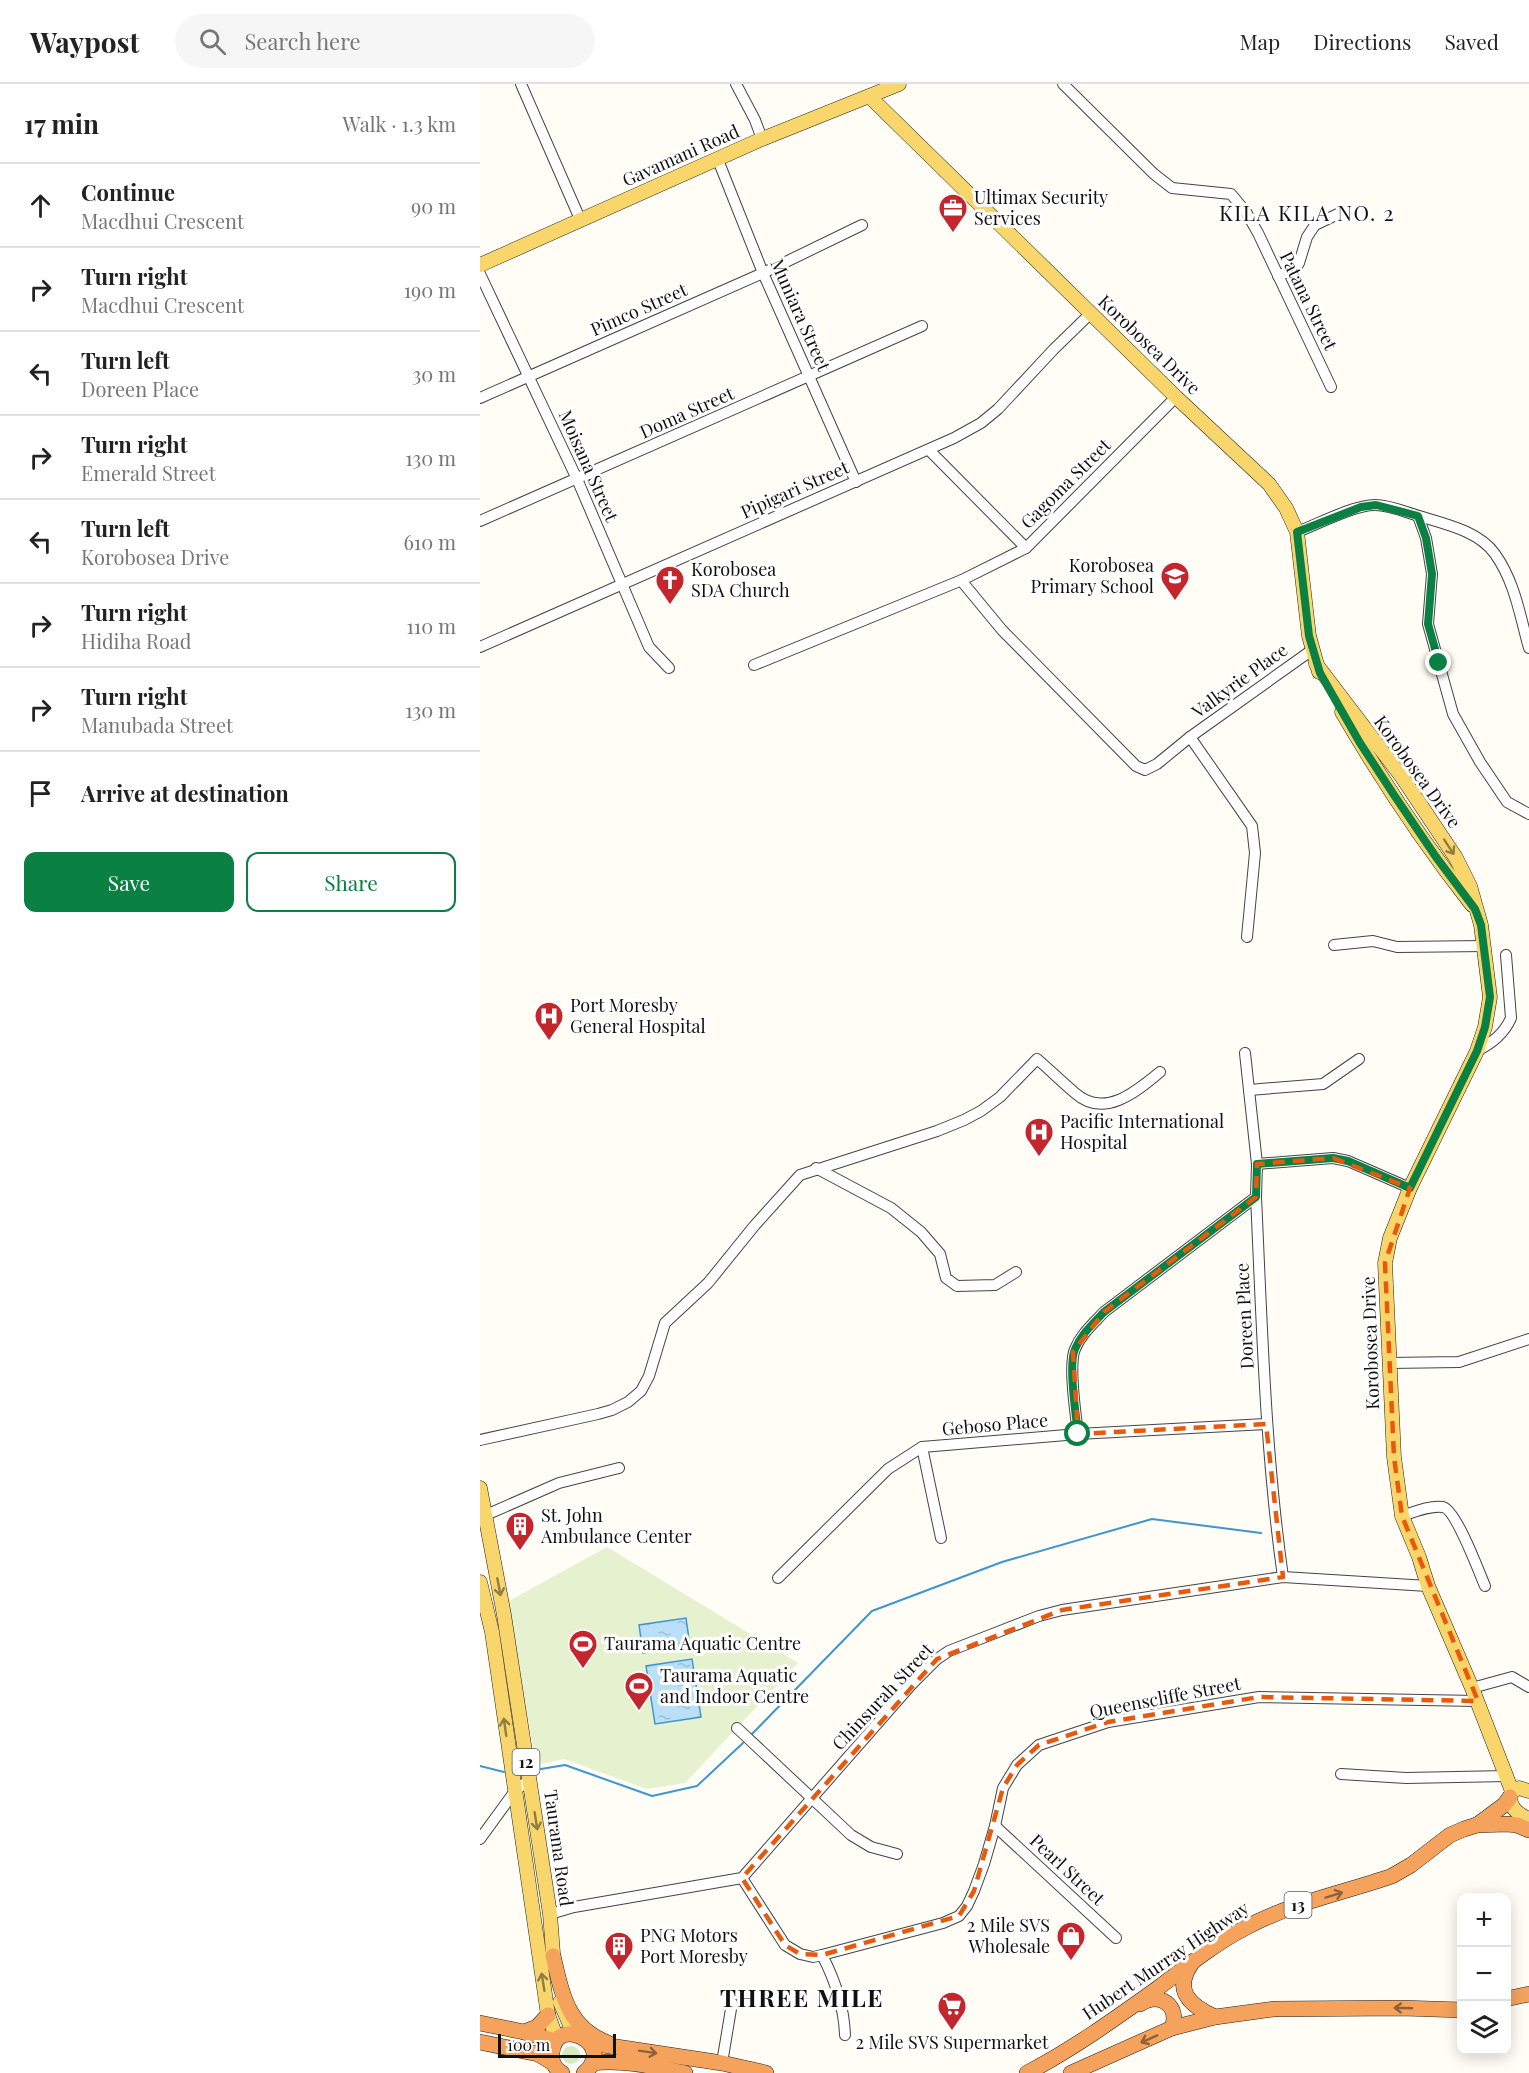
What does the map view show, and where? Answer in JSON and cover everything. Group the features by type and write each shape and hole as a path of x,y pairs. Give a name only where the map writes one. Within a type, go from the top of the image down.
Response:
{"highway":[{"path":"1477,1825 1504,1805 1515,1787"},
{"name":"Hubert Murray Highway","path":"1027,2073 1110,2023 1193,1962 1243,1929 1266,1917 1392,1876 1464,1829 1477,1825 1507,1824 1529,1830"},
{"path":"553,1956 566,2005 576,2020 594,2036 624,2048"},
{"path":"1193,1962 1187,1970 1185,1983 1189,2001 1196,2008 1215,2017"},
{"path":"1511,1999 1529,1994"},
{"path":"1110,2023 1121,2019 1145,2001 1162,2000 1173,2010 1175,2020 1172,2028"},
{"path":"1071,2073 1172,2028 1215,2017 1274,2009 1457,2010"},
{"path":"524,2032 537,2027 548,2015"},
{"path":"480,2023 556,2040 574,2034 580,2035 590,2043 722,2063 766,2073"},
{"path":"556,2040 552,2051 558,2070"},
{"path":"480,2042 538,2054 558,2070"},
{"path":"590,2043 594,2054 591,2070"},
{"path":"591,2070 608,2061 685,2073"}],"main road":[{"name":"Gavamani Road","path":"480,265 718,160 868,90 899,84"},
{"name":"Korobosea Drive","path":"868,90 1090,314 1269,484 1286,508 1297,532 1312,650 1316,664 1402,777 1442,836 1470,886 1485,946 1490,997 1485,1027 1477,1051 1410,1188 1387,1250 1385,1263 1394,1457 1402,1516 1428,1586 1515,1787 1512,1806 1529,1819"},
{"name":"Taurama Road","path":"480,1488 495,1563 530,1779 560,2001 574,2034"},
{"path":"480,1565 495,1563"},
{"name":"Taurama Road","path":"480,1582 492,1632 548,2015 556,2040"}],"street":[{"path":"521,84 580,219"},
{"path":"736,84 762,139"},
{"name":"Patana Street","path":"1063,84 1154,174 1172,188 1231,194 1250,219 1332,387"},
{"name":"Muniara Street","path":"718,160 763,273 856,482"},
{"path":"1278,276 1296,267 1299,263 1307,237 1316,225 1344,211"},
{"name":"Pimco Street","path":"480,398 763,273 862,225"},
{"name":"Moisana Street","path":"480,274 577,479 649,647 669,668"},
{"name":"Pipigari Street","path":"480,647 928,450 981,423 998,409 1090,314"},
{"name":"Doma Street","path":"480,521 922,326"},
{"name":"Gagoma Street","path":"928,450 1026,548 1176,397"},
{"path":"1297,532 1361,507 1376,505 1442,522 1485,542 1496,554 1511,584 1529,648"},
{"path":"1418,516 1426,538 1432,574 1428,624 1451,708 1461,730 1503,797 1524,812"},
{"path":"754,665 962,580 1026,548"},
{"path":"962,580 1002,630 1136,766 1145,770 1157,764 1190,737"},
{"name":"Valkyrie Place","path":"1247,936 1255,854 1252,826 1190,737 1312,650"},
{"path":"1334,945 1373,941 1397,947 1485,946"},
{"path":"1477,1051 1494,1041 1511,1018 1506,955"},
{"name":"Doreen Place","path":"1245,1053 1257,1164 1256,1197 1266,1424 1275,1522 1283,1577"},
{"path":"480,1440 605,1412 628,1402 641,1391 649,1376 665,1323 708,1283 755,1225 800,1175 937,1131 981,1112 1000,1097 1037,1059 1057,1075 1076,1095 1095,1104 1118,1102 1160,1072"},
{"path":"1249,1090 1323,1084 1359,1059"},
{"path":"1257,1164 1333,1158 1348,1161 1410,1188"},
{"path":"816,1168 891,1208 921,1233 940,1254 946,1278 957,1286 995,1285 1016,1272"},
{"path":"1078,1434 1073,1385 1073,1352 1084,1333 1104,1312 1256,1197"},
{"path":"1389,1364 1459,1362 1529,1339"},
{"name":"Geboso Place","path":"778,1578 888,1469 922,1447 1078,1434 1266,1424"},
{"path":"922,1447 941,1538"},
{"path":"486,1515 559,1483 619,1468"},
{"path":"1402,1516 1424,1509 1444,1507 1449,1510 1485,1586"},
{"name":"Chinsurah Street","path":"742,1878 912,1684 937,1659 949,1651 1039,1616 1062,1610 1283,1577 1428,1586"},
{"path":"1472,1688 1512,1677 1529,1687"},
{"name":"Queenscliffe Street","path":"742,1878 785,1945 800,1954 813,1957 822,1955 936,1925 959,1916 974,1891 995,1827 1003,1788 1017,1765 1039,1745 1108,1722 1259,1697 1478,1701"},
{"path":"737,1728 851,1835 871,1847 897,1854"},
{"path":"1341,1774 1515,1787"},
{"path":"480,1839 515,1791 530,1779"},
{"name":"Pearl Street","path":"995,1827 1116,1938"},
{"path":"550,1914 574,1907 742,1878"},
{"path":"822,1955 832,1974 844,2018 845,2035"},
{"path":"722,2063 732,2003"}],"highlighted area":[{"path":"1333,1158 1410,1188 1385,1263 1394,1457 1402,1516 1478,1701 1259,1697 1108,1722 1039,1745 1017,1765 1003,1788 974,1891 959,1916 822,1955 800,1954 785,1945 742,1878 937,1659 1062,1610 1283,1577 1266,1424 1078,1434 1073,1352 1104,1312 1256,1197 1257,1164"}],"green space":[{"name":"Taurama Aquatic and Indoor Centre","path":"607,1547 798,1663 685,1783 647,1789 564,1759 536,1765 507,1602"},
{"path":"571,2046 577,2049 580,2055 577,2061 571,2064 565,2061 562,2055 565,2049"}],"water":[{"path":"686,1618 690,1646 643,1653 639,1625"},
{"path":"692,1659 701,1717 655,1724 646,1666"}],"waterway":[{"path":"752,1734 872,1611 1002,1562 1152,1519 1261,1533"},
{"path":"541,1769 565,1765 652,1796 697,1786 743,1743"},
{"path":"480,1766 504,1772"}],"place":[{"name":"Ultimax Security Services","path":"953,234"},
{"name":"Korobosea Primary School","path":"1175,602"},
{"name":"Korobosea SDA Church","path":"670,606"},
{"name":"Port Moresby General Hospital","path":"549,1042"},
{"name":"Pacific International Hospital","path":"1039,1158"},
{"name":"St. John Ambulance Center","path":"520,1552"},
{"name":"Taurama Aquatic Centre","path":"583,1670"},
{"name":"Taurama Aquatic and Indoor Centre","path":"639,1712"},
{"name":"2 Mile SVS Wholesale","path":"1071,1962"},
{"name":"PNG Motors Port Moresby","path":"619,1972"},
{"name":"2 Mile SVS Supermarket","path":"952,2032"}],"district":[{"name":"KILA KILA NO. 2","path":"1307,214"},
{"name":"THREE MILE","path":"802,1999"}],"route":[{"path":"1078,1434 1073,1385 1073,1352 1084,1333 1104,1312 1220,1227 1256,1197 1257,1164 1333,1158 1348,1161 1410,1188 1477,1051 1485,1027 1490,997 1481,925 1475,909 1436,857 1360,743 1320,673 1309,636 1297,532 1361,507 1376,505 1418,516 1426,538 1432,574 1428,624 1439,663"}]}
